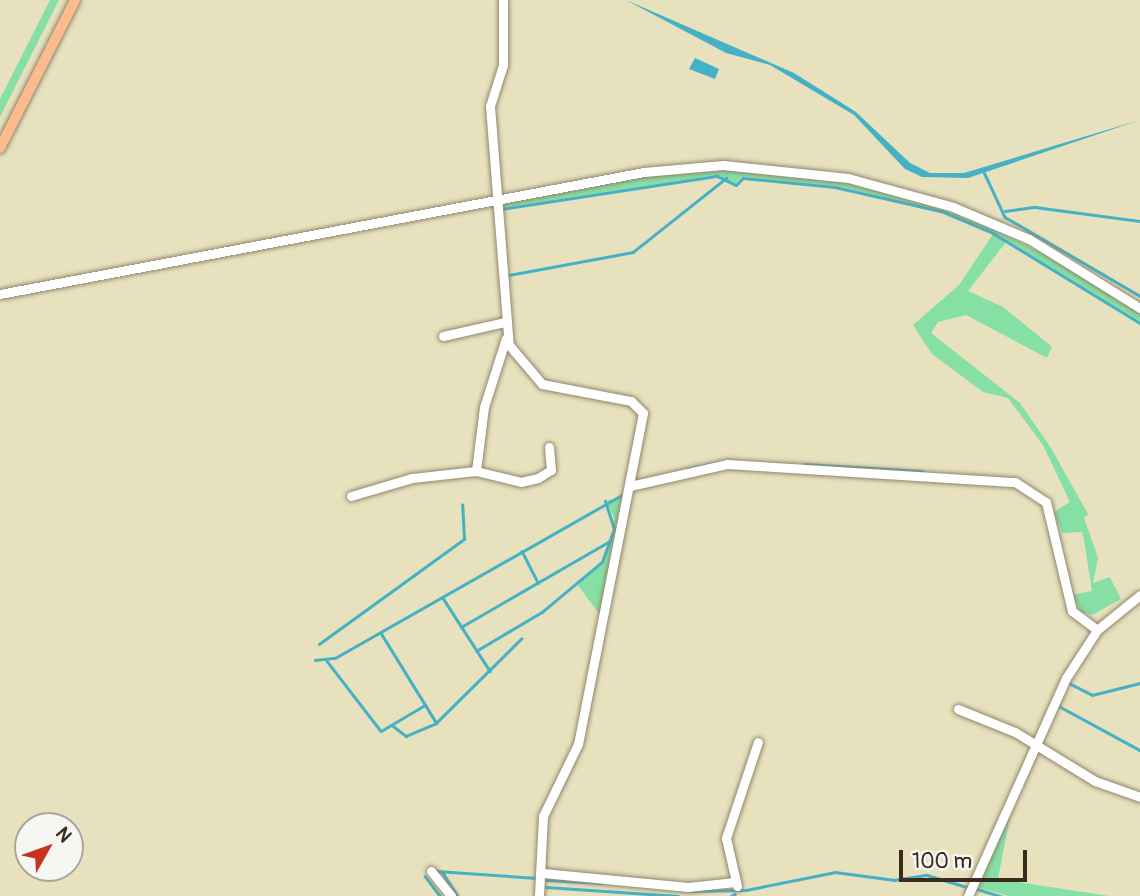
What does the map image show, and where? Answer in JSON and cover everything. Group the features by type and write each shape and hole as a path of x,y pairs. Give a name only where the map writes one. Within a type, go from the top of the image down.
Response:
{"main road":[{"path":"0,148 75,0"}],"street":[{"path":"503,0 503,65 490,106 507,336 521,366 542,384 638,405 643,424 578,744 543,816 543,873 539,896"},
{"path":"0,294 497,199 681,168 795,169 898,189 1001,226 1140,308"},
{"path":"443,336 505,322"},
{"path":"476,471 484,407 507,336"},
{"path":"351,496 412,478 476,471 521,482 538,478 551,470 549,447"},
{"path":"630,486 727,464 1015,482 1046,502 1069,604 1097,630"},
{"path":"968,896 1032,743 1097,630 1140,594"},
{"path":"958,709 1032,743 1095,781 1140,797"},
{"path":"543,873 688,887 736,884 726,838 758,742"},
{"path":"431,871 451,896"}],"green space":[{"path":"50,0 59,0 0,117 0,99"},
{"path":"725,169 850,183 959,213 1064,264 1140,314 1140,322 993,232 941,210 836,186 742,177 735,184 718,175 501,208 500,202 646,175"},
{"path":"993,234 1006,242 968,291 1003,307 1052,347 1047,358 966,315 938,322 931,333 1020,403 1051,448 1088,514 1084,518 1098,558 1093,583 1110,577 1121,599 1092,615 1081,612 1072,595 1092,591 1084,540 1082,532 1062,533 1054,512 1070,502 1043,445 1008,398 983,392 932,354 913,325 959,285"},
{"path":"626,495 601,616 576,583 602,563 612,541 614,517 606,501"},
{"path":"1013,801 998,879 1109,896 1009,896 976,887"}],"water":[{"path":"626,0 794,73 856,112 910,163 930,173 964,173 1140,120 968,178 922,177 905,169 854,115 770,65 726,53"},
{"path":"695,58 719,69 715,79 689,69"}],"waterway":[{"path":"984,172 1005,217 1140,296"},
{"path":"501,209 717,176 736,185 743,178 835,187 941,211 993,233 1140,323"},
{"path":"509,275 633,252 726,178"},
{"path":"1005,211 1035,207 1140,221"},
{"path":"687,469 724,461"},
{"path":"804,464 923,471"},
{"path":"315,660 335,658 626,493"},
{"path":"476,651 542,612 602,562 614,529 605,501"},
{"path":"319,644 464,539 462,505"},
{"path":"461,627 610,541"},
{"path":"522,551 538,583"},
{"path":"443,598 490,671"},
{"path":"381,633 436,722"},
{"path":"392,725 406,736 436,723 521,639"},
{"path":"327,661 381,731 425,705"},
{"path":"1067,682 1092,695 1140,683"},
{"path":"1057,705 1140,750"},
{"path":"437,871 537,878"},
{"path":"689,891 746,890 835,872 894,880 927,875 967,887"},
{"path":"443,873 458,896"},
{"path":"425,876 440,896"},
{"path":"546,880 602,883"},
{"path":"546,887 678,896"},
{"path":"974,888 1001,896"},
{"path":"731,896 735,894"}]}
